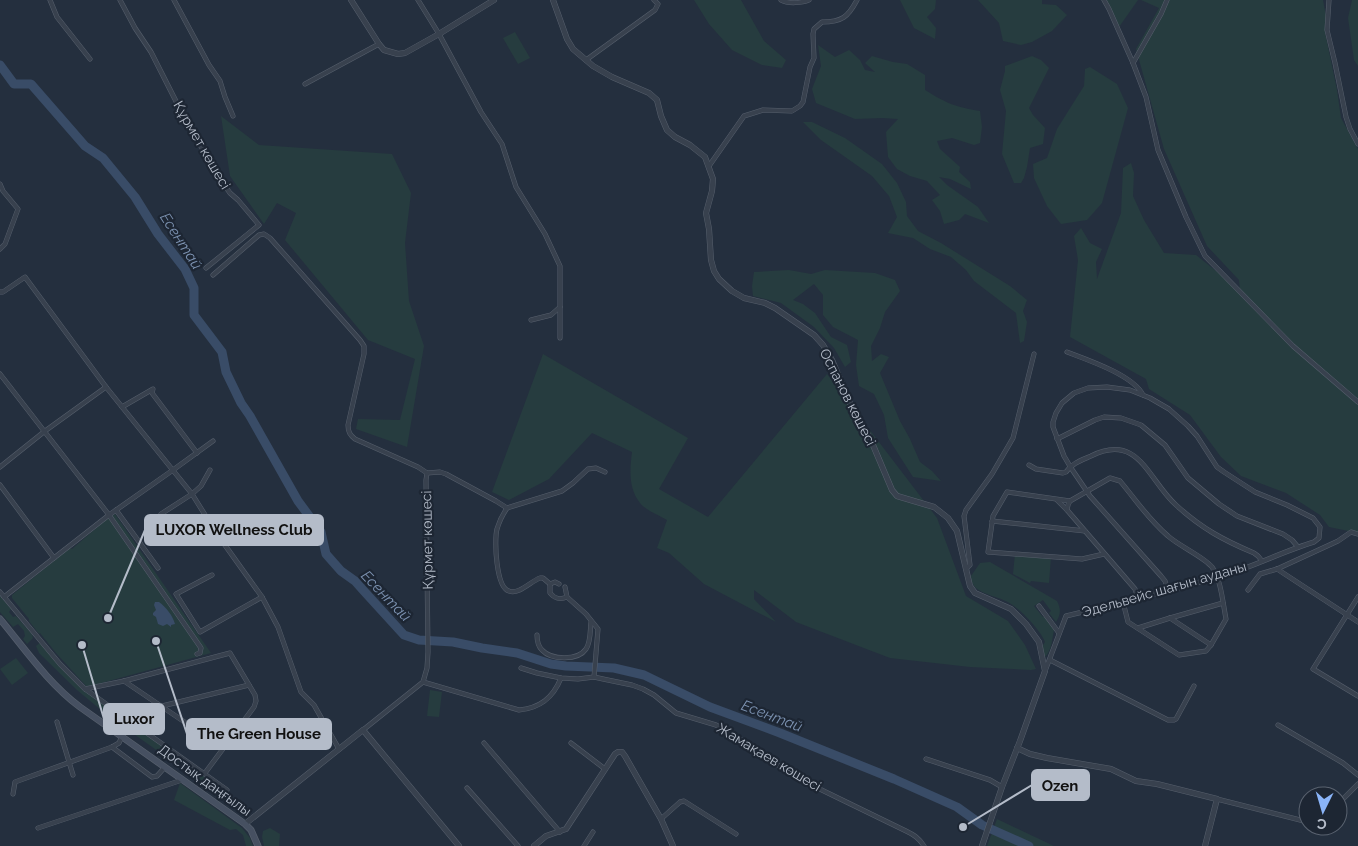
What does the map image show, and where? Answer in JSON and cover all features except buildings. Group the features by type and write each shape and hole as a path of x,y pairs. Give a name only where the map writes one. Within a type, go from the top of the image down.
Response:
{"main road":[{"name":"Достық даңғылы","path":"0,618 54,685 66,696 245,824 251,830 258,846"}],"street":[{"path":"50,0 57,17 90,59"},
{"name":"Құрмет көшесі","path":"120,0 153,56 184,117 218,176 230,193 259,225 206,268"},
{"path":"174,0 195,41 220,81 233,116"},
{"path":"351,0 384,50 398,54 405,53 439,34 494,0"},
{"path":"418,0 439,34 480,112 502,144 516,187 545,234 560,266 560,338"},
{"path":"553,0 567,39 573,49 593,66 612,77 649,93 657,100 667,130 690,145 704,157 709,166 744,116 763,110 792,111 800,106 803,102 810,67 814,58 814,29 822,22 836,22 845,18 858,0"},
{"path":"586,60 655,10 658,4 654,0"},
{"path":"781,0 785,2 806,2 809,0"},
{"path":"1104,0 1133,63 1146,97 1158,150 1186,217 1205,256 1293,346 1358,402"},
{"path":"1133,63 1167,0"},
{"path":"1329,0 1327,30 1336,63 1346,117 1358,144"},
{"path":"305,84 379,44"},
{"name":"Оспанов көшесі","path":"709,166 713,179 706,213 711,260 714,271 719,279 732,292 775,308 814,336 823,345 832,360 850,403 870,438 892,490 897,496 934,507 948,518 956,531 970,586 975,593 1011,609 1026,624 1038,642 1045,671"},
{"path":"0,184 3,191 18,209 5,244 0,249"},
{"name":"Құрмет көшесі","path":"213,275 259,235 264,234 270,238 364,346 348,431 354,439 418,467 427,473 428,647 427,668 423,682"},
{"path":"0,292 3,292 25,277 106,387 192,494 216,534 262,597 278,627 301,692 314,705 339,749"},
{"path":"531,320 551,315 560,308"},
{"path":"1067,352 1121,375 1140,389 1143,395"},
{"path":"966,569 970,565 964,516 1013,438 1034,354"},
{"path":"0,374 109,514 201,648 197,654"},
{"path":"0,466 106,387"},
{"path":"1143,395 1130,390 1107,387 1088,388 1074,393 1062,403 1056,413 1053,427 1070,466 1087,491 1161,576 1168,590"},
{"path":"122,407 153,389 152,393 197,453"},
{"name":"Эдельвейс шағын ауданы","path":"1050,660 1066,616 1230,574 1314,542 1319,538 1320,527 1313,518 1255,492 1217,467 1197,436 1188,426 1169,409 1143,395"},
{"path":"1057,439 1095,420 1104,418 1121,418 1141,425 1165,445 1188,478 1213,499 1237,516 1283,534 1298,547"},
{"path":"4,597 109,514 213,441"},
{"path":"1029,465 1036,469 1063,473 1070,466 1101,451 1107,449 1124,450 1140,460 1170,499 1191,518 1223,540 1254,553 1262,561"},
{"path":"567,597 558,599 553,597 550,594 550,584 543,578 515,592 506,591 503,588 498,572 496,534 507,508 562,491 588,469 596,468 605,472"},
{"path":"161,514 201,486 210,470"},
{"path":"427,473 440,472 446,474 496,500 507,508"},
{"path":"1104,554 1082,559 988,552 993,516 1008,492 1070,501 1110,478 1120,481 1153,523 1169,537 1210,565 1217,577 1226,619 1206,651 1179,655 1128,622 1123,602"},
{"path":"0,486 54,558"},
{"path":"1057,500 1135,589 1138,598"},
{"path":"1067,510 1070,501"},
{"path":"116,510 158,568"},
{"path":"992,521 1085,531"},
{"path":"1248,590 1260,574 1277,569 1338,541 1351,532 1358,534"},
{"path":"1277,569 1358,622"},
{"path":"212,575 176,595 200,632 262,597"},
{"path":"550,584 555,582 559,584"},
{"path":"565,587 567,597 598,628 594,677"},
{"path":"0,592 60,664 85,689 228,790"},
{"path":"1358,598 1313,668 1358,696"},
{"path":"1138,628 1223,603"},
{"path":"1039,606 1059,633"},
{"path":"1170,618 1211,645"},
{"path":"537,635 538,645 547,654 574,657 587,649 591,622"},
{"path":"85,689 230,653 255,695 256,701 254,707 204,773"},
{"path":"982,846 1050,660 1168,720 1176,719 1194,686"},
{"name":"Жамақаев көшесі","path":"521,668 561,678 578,679 594,677 643,689 654,695 676,713 716,725 748,744 795,777 906,831 921,841 924,846"},
{"path":"245,824 423,682 519,710 544,703 557,688 561,678"},
{"path":"124,680 223,748"},
{"path":"162,706 249,685"},
{"path":"57,722 73,775"},
{"path":"1278,725 1343,763 1358,775"},
{"path":"363,730 459,846"},
{"path":"13,794 15,782 112,747 119,743 122,736"},
{"path":"484,743 560,832"},
{"path":"571,743 605,769"},
{"path":"112,747 152,777 157,776 165,767"},
{"path":"1017,748 1030,754 1047,758 1111,769 1136,781 1157,784 1298,819"},
{"path":"534,846 546,836 566,829 618,752 622,752 661,819 673,846"},
{"path":"926,759 990,780 1002,787"},
{"path":"38,828 183,780"},
{"path":"1348,794 1358,784"},
{"path":"467,788 518,846"},
{"path":"1205,846 1217,799"},
{"path":"661,819 680,802 684,801 736,834"},
{"path":"584,846 594,832"}],"green space":[{"path":"694,0 741,0 764,41 786,60 782,68 762,65 732,50 709,24"},
{"path":"900,0 936,0 935,9 927,17 936,28 935,39 914,28"},
{"path":"978,0 1042,0 1042,4 1056,5 1067,15 1052,31 1032,42 1021,45 1003,41 999,23"},
{"path":"1101,0 1138,0 1119,27"},
{"path":"1141,0 1323,0 1326,16 1325,32 1341,118 1358,149 1358,533 1329,527 1320,515 1286,493 1241,476 1221,457 1190,415 1149,389 1146,379 1070,337 1078,260 1074,236 1081,228 1090,243 1102,249 1096,262 1097,279 1121,213 1123,168 1131,163 1134,173 1133,196 1144,220 1164,253 1196,255 1240,290 1239,280 1207,246 1164,149 1136,49 1159,8"},
{"path":"1352,0 1358,0 1358,66 1354,60 1348,18"},
{"path":"515,32 530,58 518,64 503,38"},
{"path":"818,45 835,57 849,50 860,60 865,70 875,72 865,63 872,56 907,64 925,75 925,90 951,104 980,111 982,127 980,143 974,145 952,138 937,141 940,149 960,167 959,172 970,182 971,189 950,179 939,177 978,207 989,223 965,214 959,220 944,224 940,211 932,200 940,195 927,181 910,176 897,169 888,157 886,132 898,119 855,119 816,103 812,89 821,66"},
{"path":"1032,56 1041,60 1049,68 1029,108 1045,128 1043,144 1030,148 1024,178 1021,183 1014,183 1002,154 1006,111 1000,90 1005,66"},
{"path":"1090,67 1117,84 1128,108 1102,203 1087,220 1061,224 1047,206 1034,178 1033,164 1047,158 1057,129 1084,86 1085,69"},
{"path":"221,116 259,145 392,154 411,193 405,243 409,301 424,346 407,447 356,429 358,419 400,420 415,359 368,340 285,240 296,213 277,203 264,224 230,176"},
{"path":"803,122 812,122 845,138 882,164 897,183 906,202 907,216 918,231 941,243 1010,286 1027,300 1023,311 1027,322 1024,341 1020,343 1016,313 974,281 966,270 951,257 930,249 913,238 888,233 897,217 889,196 872,176 821,140"},
{"path":"789,270 811,274 825,270 875,273 895,280 900,291 885,312 871,346 872,361 881,354 889,357 880,373 900,421 920,462 941,481 913,477 888,438 884,415 874,394 859,386 856,365 858,340 833,327 823,315 823,295 814,284 793,300 803,304 815,313 831,337 847,345 851,362 845,367 834,348 814,327 781,303 753,296 754,272"},
{"path":"543,354 688,438 659,489 708,517 827,374 937,518 966,596 1008,621 1025,645 1036,669 970,667 890,658 796,622 754,590 754,599 776,622 704,584 669,553 657,548 667,520 645,508 636,497 631,478 632,452 592,433 549,479 509,500 492,492"},
{"path":"115,514 211,653 87,687 39,634 12,598 12,595"},
{"path":"1015,554 1051,557 1049,583 1031,581 1030,583 1013,574"},
{"path":"990,562 1057,601 1060,612 1056,622 1043,600 1034,606 1043,617 1045,616 1054,630 1050,648 1045,657 1042,647 1045,642 1025,616 1011,604 984,593 972,583 971,576 980,563"},
{"path":"0,596 11,609 9,612 13,617 16,616 32,634 33,638 27,644 23,639 25,636 24,631 18,624 13,627 0,612"},
{"path":"41,642 59,666 83,690 201,774 250,812 248,815 107,715 77,690 39,653 36,646"},
{"path":"16,658 28,673 12,685 0,669"},
{"path":"430,690 442,692 439,717 427,716"},
{"path":"180,783 242,828 250,838 253,846 246,846 243,835 236,829 230,830 174,800"},
{"path":"997,819 1054,846 987,846"},
{"path":"270,828 280,834 279,846 264,846 263,831"}],"water":[{"path":"155,602 159,602 167,609 175,624 171,625 171,627 167,624 163,626 158,624 156,617 153,615 156,610"}],"waterway":[{"name":"Есентай","path":"0,65 14,84 31,84 85,146 103,158 135,197 158,234 185,269 194,288 194,315 222,352 226,372 241,403 298,501 321,532 326,554 341,571 355,581 404,635 419,640 453,642 517,653 551,664 614,668 644,675 710,707 894,779 957,807 982,825 1029,846"}],"place":[{"name":"LUXOR Wellness Club","path":"108,618"},
{"name":"The Green House","path":"156,641"},
{"name":"Luxor","path":"82,645"},
{"name":"Ozen","path":"963,827"}]}
